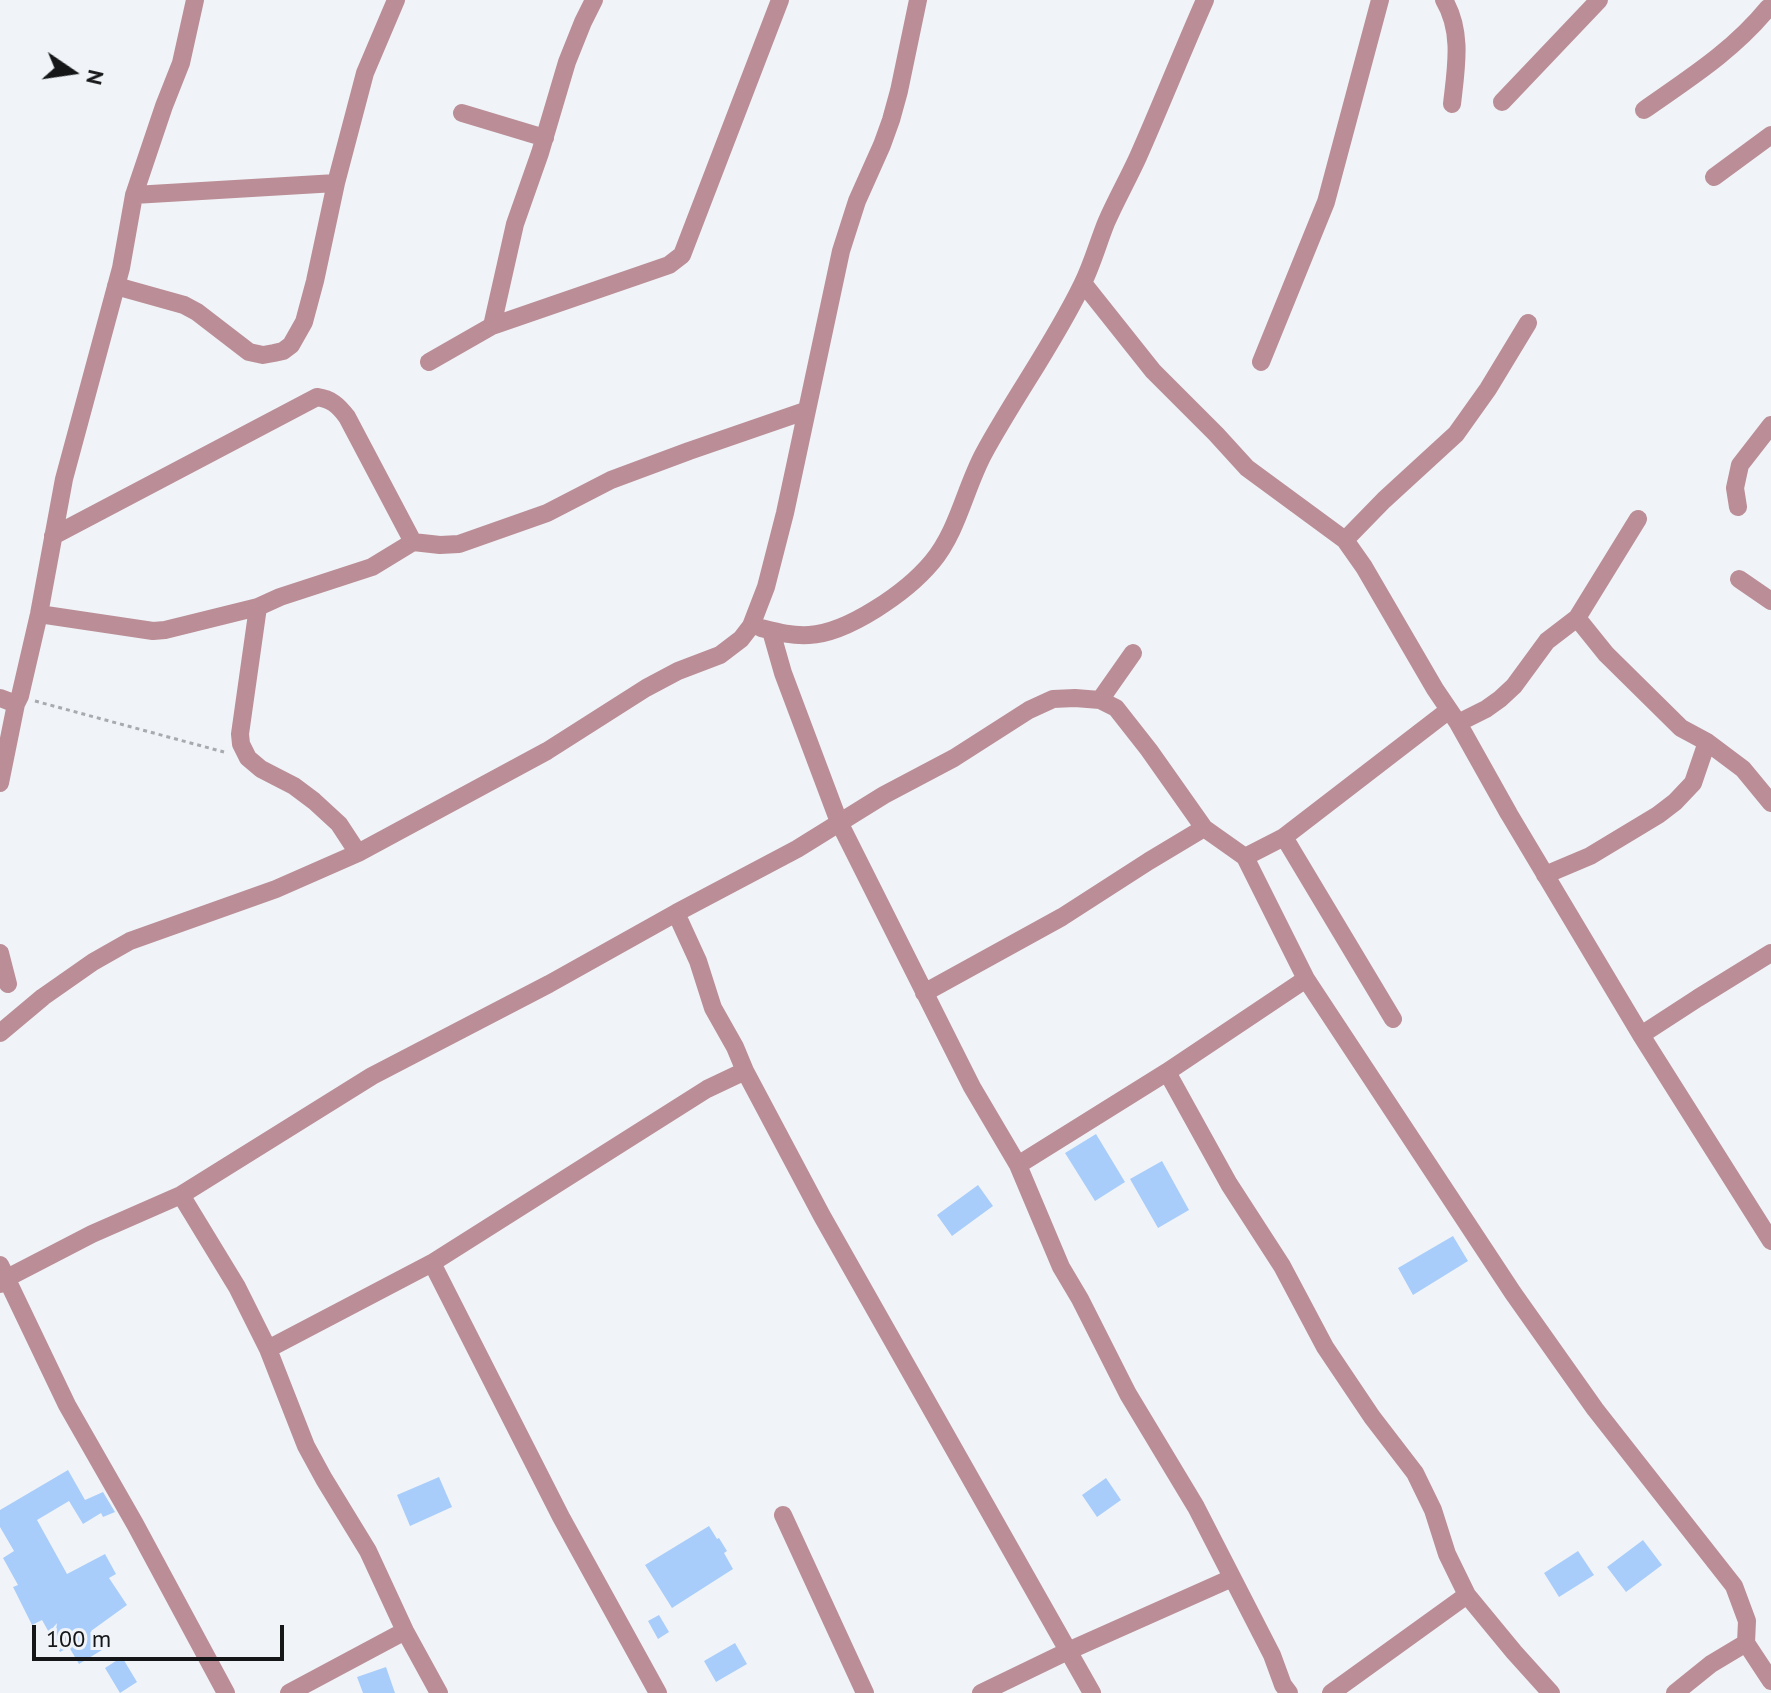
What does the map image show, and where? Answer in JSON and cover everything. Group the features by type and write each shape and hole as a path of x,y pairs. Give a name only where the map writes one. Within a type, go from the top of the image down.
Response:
{"street":[{"path":"0,783 12,699 39,614 64,479 121,268 134,195 181,63 195,0"},
{"path":"116,286 184,305 249,352 263,355 283,351 291,345 304,322 365,73 396,0"},
{"path":"492,326 515,224 567,62 594,0"},
{"path":"429,362 492,326 669,265 682,255 780,0"},
{"path":"0,1033 43,997 130,941 276,889 358,853 547,751 646,688 732,648 751,626 766,587 785,513 841,251 857,201 891,120 918,0"},
{"path":"751,626 788,635 811,635 844,626 882,606 931,564 948,540 970,481 984,454 1083,283 1205,0"},
{"path":"1261,362 1326,202 1380,0"},
{"path":"1444,0 1455,25 1457,52 1452,104"},
{"path":"1502,102 1599,0"},
{"path":"1644,110 1719,58 1754,26 1766,7"},
{"path":"462,113 545,138"},
{"path":"1714,177 1771,135"},
{"path":"134,195 336,183"},
{"path":"1083,283 1153,371 1247,468 1345,540 1454,716 1641,1035 1771,1241"},
{"path":"1345,540 1456,434 1528,323"},
{"path":"53,536 317,397 338,405 347,417 413,542"},
{"path":"39,614 137,629 165,630 258,607 372,567 413,542 459,544 547,513 611,480 805,411"},
{"path":"1738,507 1735,488 1740,465 1771,425"},
{"path":"1245,857 1284,837 1454,716 1486,709 1500,699 1514,686 1547,641 1577,618 1638,519"},
{"path":"1739,579 1771,601"},
{"path":"258,607 241,744 248,758 261,769 294,786 339,824 358,853"},
{"path":"1577,618 1606,654 1681,728 1707,742 1743,769 1771,803"},
{"path":"771,631 783,673 839,822 972,1087 1018,1165 1061,1267 1128,1394 1196,1507 1289,1693"},
{"path":"1100,700 1133,653"},
{"path":"226,1693 67,1405 2,1275 181,1195 372,1076 797,849 1041,705 1053,699 1075,698 1100,700 1116,708 1204,828 1245,857 1306,979 1513,1293 1595,1409 1734,1586 1747,1621 1746,1643 1771,1681"},
{"path":"1545,875 1590,856 1675,802 1693,783 1707,742"},
{"path":"924,993 1062,917 1204,828"},
{"path":"1284,837 1393,1019"},
{"path":"676,913 698,961 713,1008 822,1216 1092,1693"},
{"path":"0,953 8,984"},
{"path":"1641,1035 1771,953"},
{"path":"1018,1165 1167,1072 1306,979"},
{"path":"268,1349 432,1263 707,1089 745,1071"},
{"path":"1167,1072 1229,1184 1282,1266 1325,1347 1372,1417 1415,1473 1467,1595 1551,1693"},
{"path":"181,1195 237,1287 268,1349 306,1446 368,1551 405,1631 439,1693"},
{"path":"432,1263 554,1503 658,1693"},
{"path":"783,1515 865,1693"},
{"path":"981,1693 1232,1578"},
{"path":"1331,1693 1467,1595"},
{"path":"289,1693 405,1631"},
{"path":"1675,1693 1711,1664 1746,1643"}],"path":[{"path":"12,699 248,758"}],"building":[{"path":"1096,1134 1125,1182 1095,1201 1065,1153"},
{"path":"1162,1161 1189,1210 1158,1228 1130,1179"},
{"path":"978,1185 993,1206 952,1236 937,1215"},
{"path":"1453,1236 1468,1261 1413,1295 1398,1268"},
{"path":"68,1470 85,1500 103,1492 115,1512 103,1517 101,1513 83,1524 69,1501 37,1520 67,1574 105,1554 116,1574 109,1578 127,1605 91,1631 102,1650 79,1664 69,1647 60,1652 42,1620 32,1625 13,1587 18,1585 3,1558 14,1551 0,1527 0,1510"},
{"path":"439,1477 452,1507 410,1526 397,1495"},
{"path":"1106,1478 1121,1500 1097,1517 1082,1495"},
{"path":"709,1526 727,1551 724,1553 733,1569 672,1608 645,1565"},
{"path":"1643,1540 1662,1565 1626,1592 1607,1567"},
{"path":"1578,1551 1594,1575 1559,1597 1544,1573"},
{"path":"659,1615 669,1632 658,1639 648,1621"},
{"path":"735,1643 747,1664 716,1682 704,1661"},
{"path":"122,1657 137,1682 120,1693 105,1668"},
{"path":"386,1667 395,1693 363,1693 357,1677"}]}
